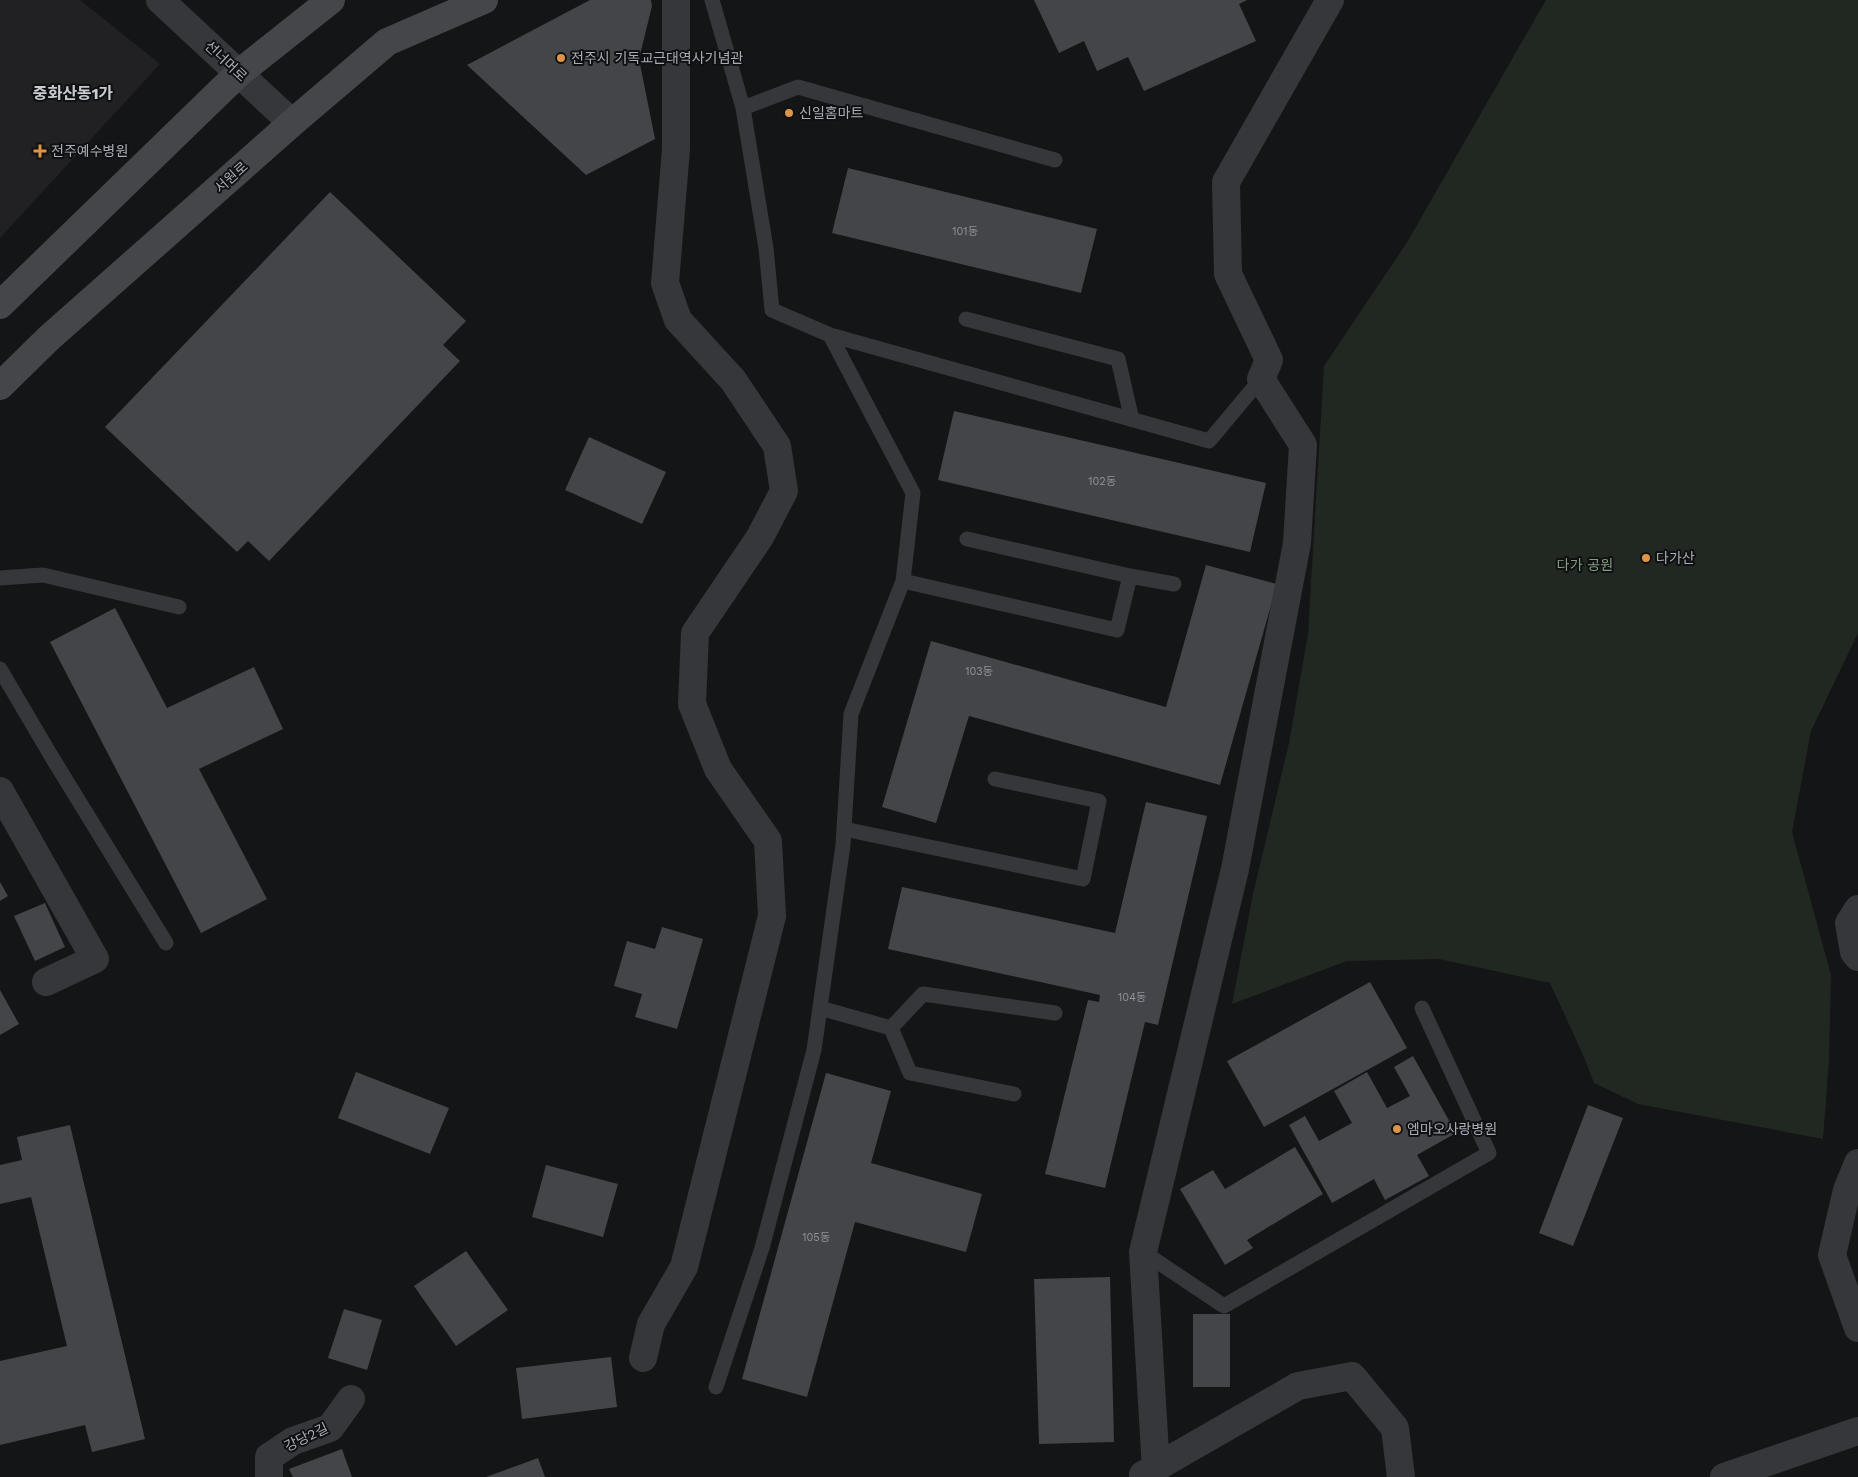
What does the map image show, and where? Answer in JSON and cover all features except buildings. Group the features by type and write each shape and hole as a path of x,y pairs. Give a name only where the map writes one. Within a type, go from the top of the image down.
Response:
{"street":[{"name":"선너머로","path":"160,0 292,123"},
{"path":"0,305 239,73 331,0"},
{"name":"서원로","path":"0,386 49,338 292,123 387,42 484,0"},
{"path":"643,1358 651,1324 684,1267 772,916 768,841 718,769 692,704 695,633 760,537 784,492 777,446 733,380 678,320 665,283 676,149 676,0"},
{"path":"1330,0 1226,182 1228,274 1269,360 1261,379 1303,445 1297,543 1234,869 1143,1252 1148,1473 1298,1386 1352,1376 1395,1428 1401,1477"},
{"path":"0,791 95,959 46,982"},
{"path":"1858,909 1849,923 1854,952 1858,957"},
{"path":"1858,1162 1848,1190 1832,1255 1858,1328"},
{"name":"강당2길","path":"269,1477 269,1457 293,1442 330,1428 351,1399"},
{"path":"1724,1477 1858,1431"}],"lane":[{"path":"712,0 743,108 766,248 772,310 830,335 1209,441 1261,379"},
{"path":"743,108 798,87 1055,160"},
{"path":"966,319 1118,359 1132,420"},
{"path":"716,1387 762,1248 814,1050 844,829 851,714 903,581 913,493 830,335"},
{"path":"967,539 1130,576 1174,584"},
{"path":"0,578 43,575 179,608"},
{"path":"903,581 1117,630 1130,576"},
{"path":"0,669 166,943"},
{"path":"844,829 1083,879 1099,801 995,779"},
{"path":"890,1028 923,994 1055,1013"},
{"path":"820,1008 890,1028"},
{"path":"1143,1252 1224,1306 1489,1153 1422,1008"},
{"path":"890,1028 910,1073 1014,1094"}],"shaded area":[{"name":"전주예수병원","path":"0,0 80,0 160,64 0,238"}],"green space":[{"name":"다가 공원","path":"1546,0 1858,0 1858,633 1811,731 1792,832 1831,975 1829,1060 1823,1139 1638,1104 1594,1083 1550,983 1439,959 1347,961 1232,1004 1253,894 1289,743 1308,634 1324,366 1406,244"}],"place":[{"name":"전주시 기독교근대역사기념관","path":"561,58"},
{"name":"신일홈마트","path":"789,113"},
{"name":"전주예수병원","path":"40,151"},
{"name":"다가산","path":"1646,558"},
{"name":"엠마오사랑병원","path":"1397,1129"}],"district":[{"name":"중화산동1가","path":"73,93"}]}
